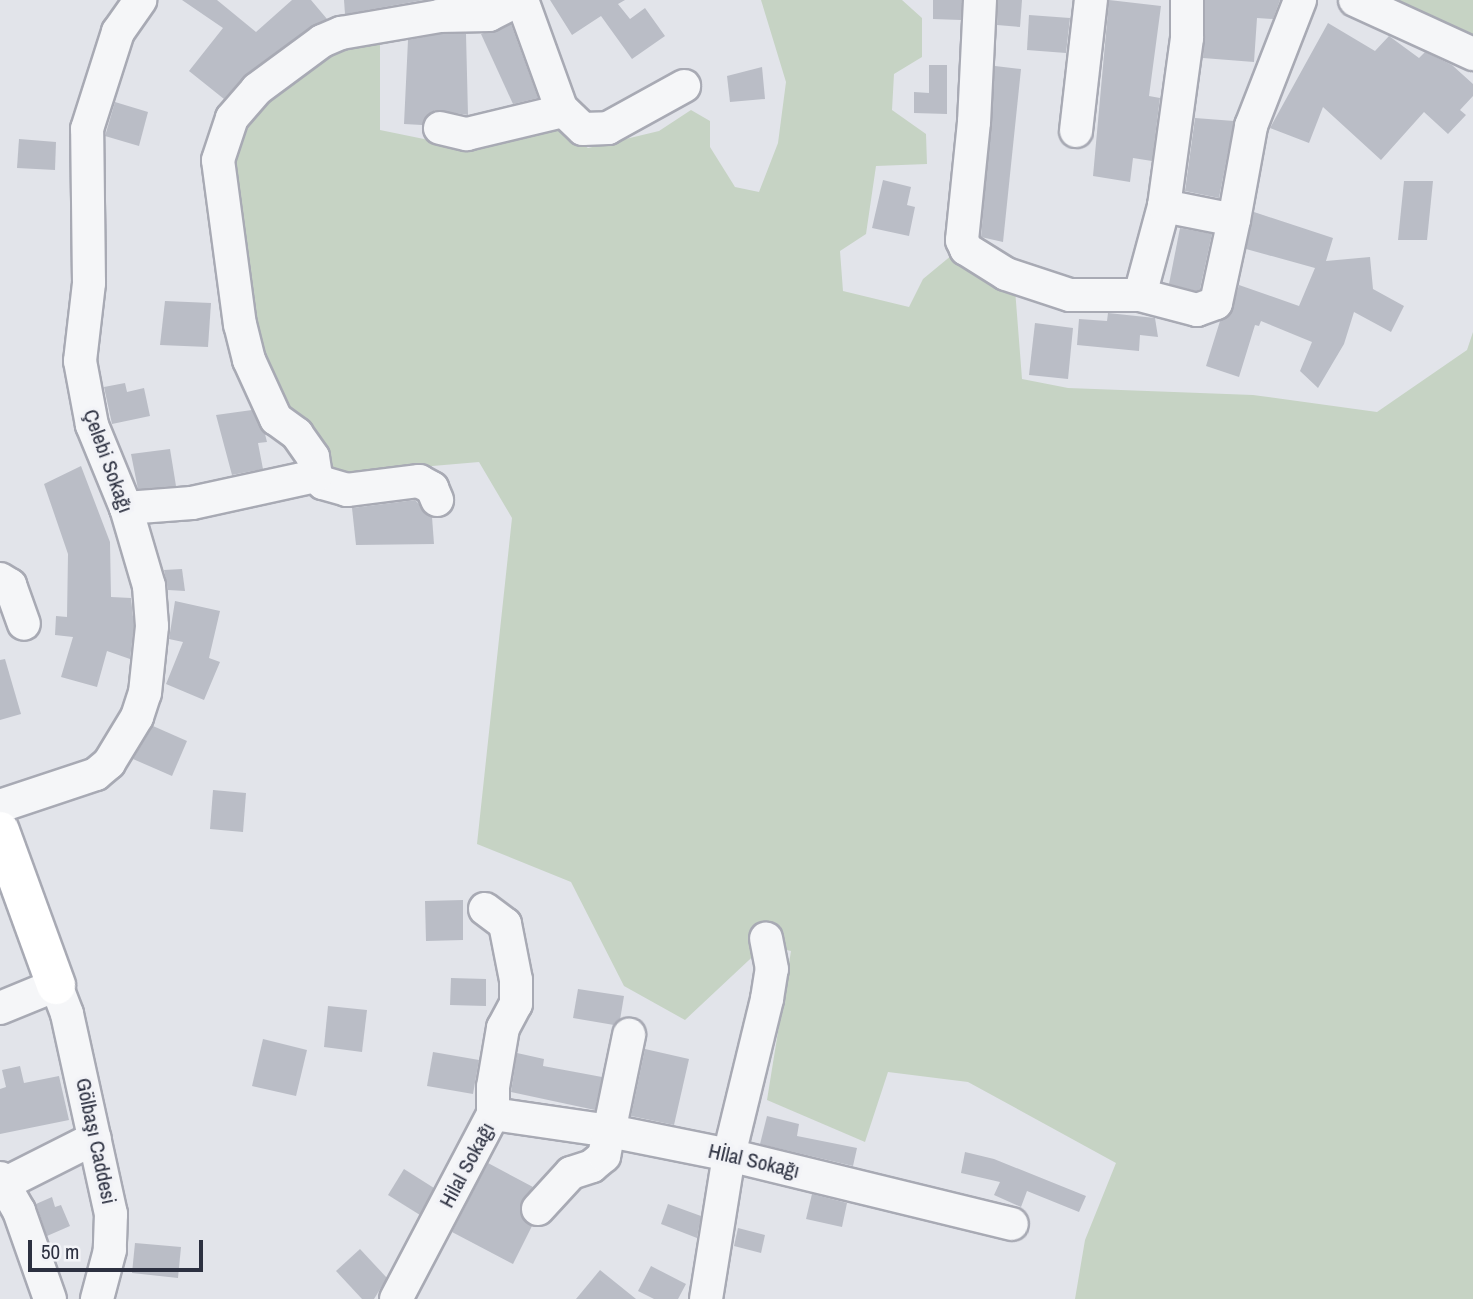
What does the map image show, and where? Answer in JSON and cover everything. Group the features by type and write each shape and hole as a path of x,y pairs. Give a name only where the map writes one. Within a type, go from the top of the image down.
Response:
{"main road":[{"path":"0,831 56,985"}],"street":[{"name":"Çelebi Sokağı","path":"0,806 96,775 109,763 137,717 145,693 152,626 149,586 126,508 92,425 80,361 89,283 87,130 118,33 140,0"},
{"path":"437,500 432,488 419,481 347,490 323,483 316,476 313,457 297,434 276,419 249,360 226,239 218,160 222,139 232,118 257,89 322,41 387,23 489,15 520,0 563,111 583,129 608,128 684,86"},
{"path":"980,0 974,122 962,240 966,249 1006,274 1070,295 1140,295 1197,310 1216,303 1251,126 1300,0"},
{"path":"1076,131 1091,0"},
{"path":"1140,295 1164,206 1187,38 1187,0"},
{"path":"1355,0 1473,54"},
{"path":"440,128 467,134 563,111"},
{"path":"1164,206 1234,219"},
{"path":"126,508 192,503 316,476"},
{"path":"0,579 10,585 24,624"},
{"name":"Hilal Sokağı","path":"396,1299 493,1114 495,1075 503,1028 516,1004 516,980 505,924 485,909"},
{"path":"706,1299 729,1155 772,970 766,939"},
{"path":"0,1008 56,985"},
{"name":"Gölbaşı Caddesi","path":"56,985 76,1049 111,1214 110,1250 97,1299"},
{"path":"538,1209 571,1173 604,1156 629,1035"},
{"name":"Hİlal Sokağı","path":"493,1114 610,1131 729,1155 1012,1224"},
{"path":"50,1299 19,1211 1,1183 95,1138"}],"green space":[{"path":"761,0 902,0 922,18 922,57 894,74 892,110 926,134 927,164 876,166 866,234 840,251 843,291 909,307 923,279 952,255 1015,289 1022,379 1068,388 1253,395 1377,412 1467,350 1473,332 1473,1299 1075,1299 1085,1240 1116,1163 968,1082 888,1072 865,1142 767,1100 791,951 765,945 685,1020 624,986 571,882 477,844 512,518 479,462 316,476 240,325 232,118 300,57 380,40 380,130 463,147 556,126 588,148 659,131 691,110 710,121 710,147 735,187 759,192 778,143 786,82"},
{"path":"1383,0 1473,0 1473,43"}],"building":[{"path":"182,0 217,0 256,32 292,0 311,0 327,19 246,74 224,99 189,71 223,28"},
{"path":"344,0 424,0 345,14"},
{"path":"550,0 625,0 618,4 630,19 645,8 665,36 632,59 601,16 572,35"},
{"path":"933,0 962,0 961,20 933,19"},
{"path":"998,0 1022,0 1020,27 997,25"},
{"path":"1109,0 1161,6 1149,96 1160,98 1152,161 1133,158 1130,182 1093,176"},
{"path":"1205,0 1280,0 1273,19 1257,18 1254,62 1203,58"},
{"path":"1029,15 1070,18 1066,53 1027,50"},
{"path":"1328,23 1375,51 1389,36 1419,58 1425,52 1452,65 1473,84 1473,96 1460,110 1466,115 1448,134 1424,112 1381,160 1323,107 1309,143 1270,128"},
{"path":"511,24 538,98 513,104 481,34"},
{"path":"441,34 466,34 468,115 435,110 422,125 404,124 408,40"},
{"path":"929,65 947,65 947,114 914,113 914,92 929,93"},
{"path":"995,66 1021,69 1003,242 981,237"},
{"path":"762,67 765,99 730,102 727,76"},
{"path":"115,102 148,112 139,146 105,136"},
{"path":"1195,118 1234,121 1219,198 1185,191"},
{"path":"19,139 56,142 55,170 17,168"},
{"path":"883,180 911,187 907,205 915,207 909,236 872,228"},
{"path":"1404,181 1433,181 1427,240 1398,240"},
{"path":"1254,212 1333,238 1326,261 1370,257 1373,289 1404,306 1391,332 1354,312 1344,344 1318,388 1300,371 1312,342 1261,321 1259,326 1255,325 1239,377 1206,366 1220,321 1230,315 1239,285 1299,306 1315,268 1246,249"},
{"path":"1180,228 1212,234 1200,289 1196,291 1169,284"},
{"path":"165,301 211,303 208,347 160,345"},
{"path":"1108,313 1155,318 1158,337 1140,335 1139,351 1077,345 1079,319 1107,321"},
{"path":"1035,323 1073,328 1068,379 1029,375"},
{"path":"125,383 127,392 144,388 150,416 112,424 104,387"},
{"path":"252,410 267,442 258,443 263,469 232,475 216,415"},
{"path":"170,449 176,486 138,489 131,454"},
{"path":"81,466 110,542 111,597 131,598 134,626 130,659 107,651 97,687 61,677 73,637 55,635 56,616 67,617 68,554 44,484"},
{"path":"415,500 432,517 434,544 356,545 352,508"},
{"path":"182,569 185,591 168,590 164,570"},
{"path":"175,601 220,611 209,658 220,662 204,700 166,684 183,642 169,639"},
{"path":"5,659 21,714 0,720 0,660"},
{"path":"153,726 187,741 172,776 133,759"},
{"path":"213,790 246,793 243,832 210,829"},
{"path":"463,900 463,940 426,941 425,901"},
{"path":"451,978 486,979 486,1006 450,1005"},
{"path":"578,989 624,996 620,1020 614,1025 573,1018"},
{"path":"328,1006 367,1010 362,1052 324,1047"},
{"path":"263,1039 307,1050 296,1096 252,1086"},
{"path":"645,1049 689,1059 674,1125 631,1116"},
{"path":"433,1052 479,1060 473,1094 427,1086"},
{"path":"517,1053 544,1059 543,1066 602,1077 595,1110 511,1092"},
{"path":"20,1066 24,1083 59,1076 69,1120 0,1134 0,1089 6,1087 2,1070"},
{"path":"767,1116 799,1124 797,1136 857,1148 853,1166 760,1144"},
{"path":"965,1152 994,1159 1086,1196 1079,1212 1027,1191 1021,1207 994,1195 1000,1182 961,1173"},
{"path":"488,1163 533,1187 520,1206 521,1215 532,1226 513,1264 452,1232"},
{"path":"404,1169 434,1188 420,1215 388,1195"},
{"path":"812,1194 847,1203 842,1227 806,1219"},
{"path":"52,1197 55,1207 61,1205 70,1226 47,1236 36,1204"},
{"path":"668,1204 701,1216 697,1238 661,1224"},
{"path":"738,1228 765,1235 761,1253 734,1246"},
{"path":"135,1243 181,1247 178,1278 132,1273"},
{"path":"360,1249 387,1278 374,1299 362,1299 336,1271"},
{"path":"651,1266 686,1284 678,1299 654,1299 638,1291"},
{"path":"600,1270 636,1299 576,1299"}]}
